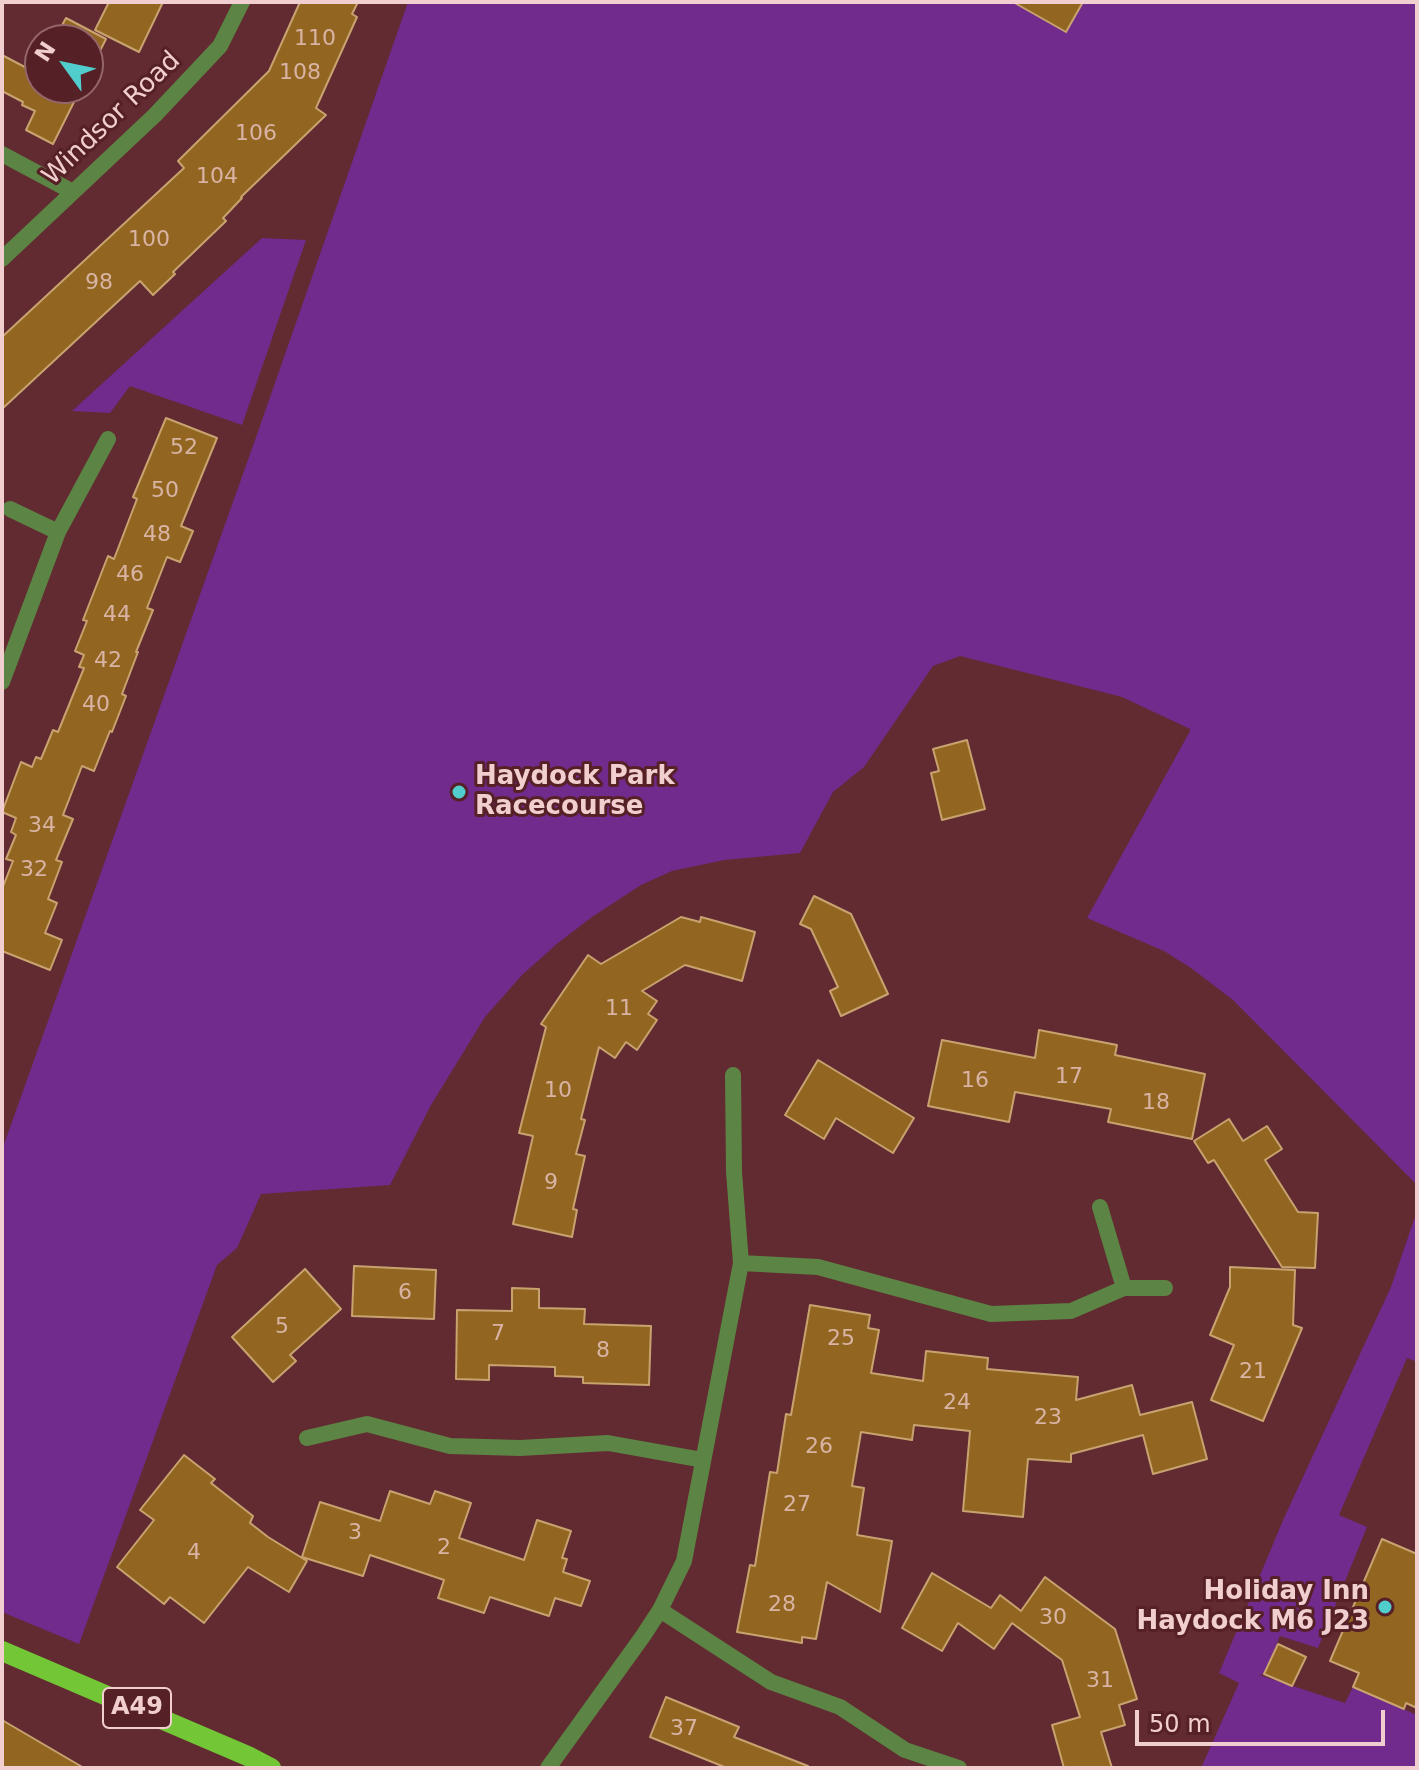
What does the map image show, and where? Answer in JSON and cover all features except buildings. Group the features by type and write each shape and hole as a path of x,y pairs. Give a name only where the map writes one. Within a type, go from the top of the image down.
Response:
{"main road":[{"name":"A49","path":"2,1651 247,1762 271,1768"}],"street":[{"name":"Windsor Road","path":"2,259 155,115 220,46 242,2"},
{"path":"2,154 73,192"},
{"path":"2,682 58,532 108,439"},
{"path":"10,509 58,532"},
{"path":"548,1768 660,1610 684,1561 741,1263 734,1172 733,1075"},
{"path":"1100,1207 1124,1288"},
{"path":"741,1263 818,1267 991,1314 1071,1311 1124,1288 1165,1288"},
{"path":"307,1438 367,1424 450,1446 520,1448 608,1443 703,1460"},
{"path":"660,1610 771,1682 840,1707 905,1750 959,1768"}],"shaded area":[{"name":"Haydock Park Racecourse","path":"408,2 1417,2 1417,1185 1233,1000 1164,951 1087,918 1190,729 1122,697 960,656 933,666 864,767 833,792 800,853 724,860 672,871 641,885 592,917 522,975 485,1017 431,1105 390,1185 261,1194 237,1248 217,1265 79,1644 2,1612 2,1150"},
{"path":"262,238 306,240 242,425 130,386 110,413 72,411"},
{"path":"1417,1211 1417,1362 1407,1358 1339,1515 1367,1527 1318,1648 1280,1636 1264,1674 1259,1675 1345,1703 1353,1687 1417,1715 1417,1768 1201,1768 1239,1683 1219,1673 1284,1518 1391,1287"}],"place":[{"name":"Haydock Park Racecourse","path":"459,792"},
{"name":"Holiday Inn Haydock M6 J23","path":"1385,1607"}]}
